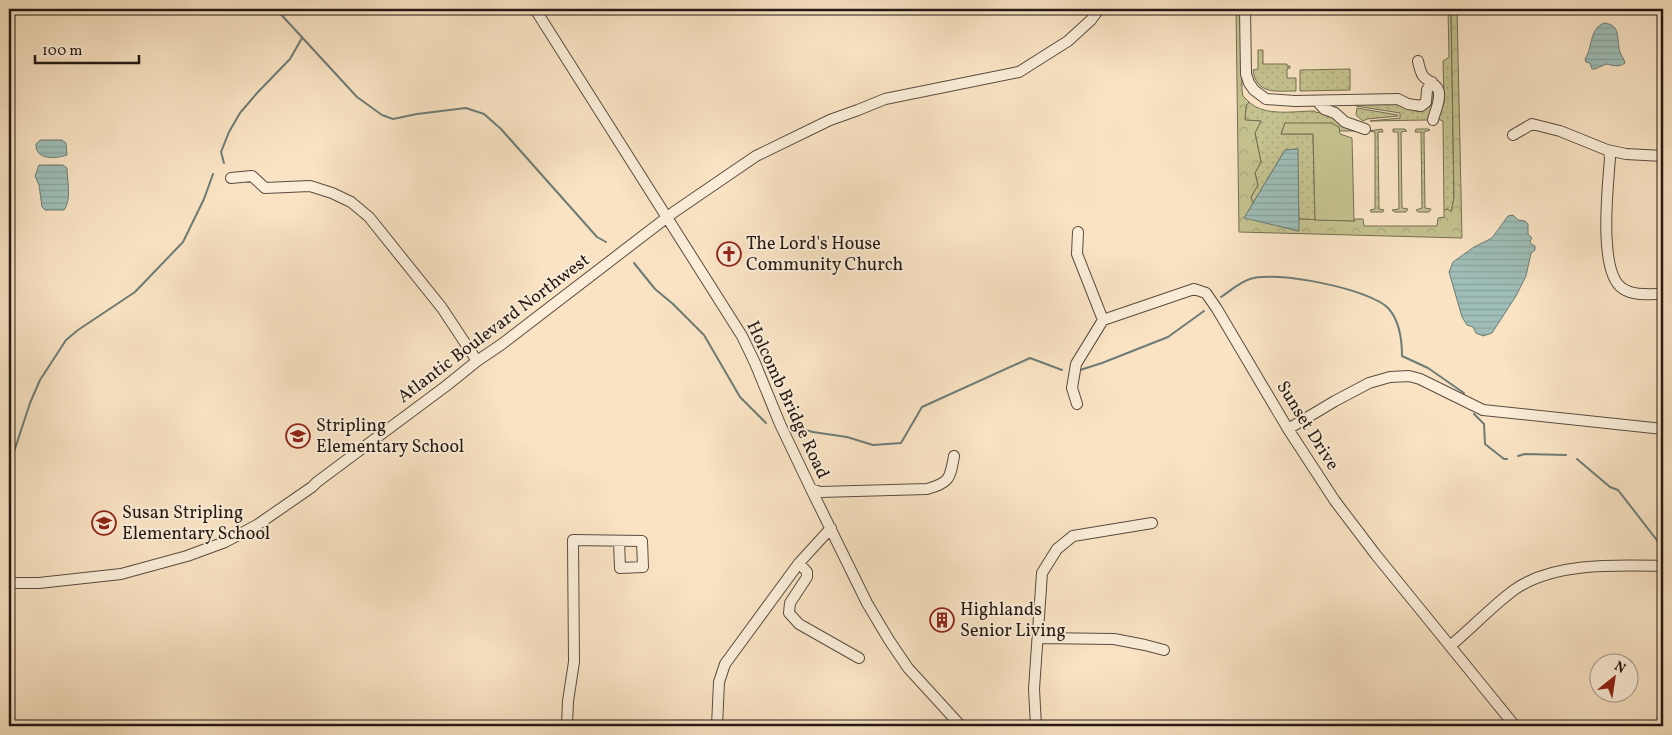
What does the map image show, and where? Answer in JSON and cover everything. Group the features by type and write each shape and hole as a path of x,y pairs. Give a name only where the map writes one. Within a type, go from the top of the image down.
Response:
{"street":[{"name":"Holcomb Bridge Road","path":"535,9 742,336 810,489 889,640 908,668 961,726"},
{"name":"Atlantic Boulevard Northwest","path":"9,583 39,583 121,574 187,556 225,542 257,525 312,487 316,482 509,339 667,218 756,156 830,120 885,100 1019,72 1068,41 1091,20 1099,9"},
{"path":"1245,9 1246,74 1254,90 1266,99 1294,102 1398,100 1421,106 1426,102 1427,90 1432,82"},
{"path":"1418,60 1419,67 1424,76 1439,91 1439,103 1433,120"},
{"path":"1317,101 1324,109 1334,113 1345,122 1365,129"},
{"path":"1513,135 1532,124 1560,131 1610,151 1663,156"},
{"path":"1610,151 1606,218 1608,257 1614,280 1621,288 1627,291 1663,294"},
{"path":"231,178 252,176 265,188 310,186 351,202 369,217 442,308 477,361"},
{"path":"1077,404 1072,388 1076,364 1103,320 1076,254 1078,232"},
{"name":"Sunset Drive","path":"1103,320 1194,289 1206,293 1288,429 1334,500 1376,555 1515,726"},
{"path":"1288,429 1334,401 1369,384 1390,377 1408,376 1420,379 1483,410 1663,429"},
{"path":"810,489 820,492 927,489 940,486 950,476 954,456"},
{"path":"1036,726 1034,689 1042,573 1057,549 1073,536 1152,522"},
{"path":"717,726 719,682 725,664 799,563 831,528"},
{"path":"567,726 568,701 574,662 574,540 619,540"},
{"path":"799,563 807,572 807,577 790,603 789,613 799,624 859,658"},
{"path":"1450,646 1515,589 1540,577 1571,569 1663,566"},
{"path":"1038,638 1114,639 1145,644 1164,650"}],"green space":[{"path":"1236,9 1241,9 1242,91 1243,96 1249,102 1246,106 1245,120 1261,121 1255,133 1261,162 1255,173 1258,185 1251,197 1253,203 1245,217 1298,231 1299,219 1355,221 1355,219 1363,219 1364,226 1437,226 1438,218 1444,217 1444,210 1448,209 1451,212 1454,198 1451,9 1457,9 1462,238 1239,232"},
{"path":"1448,9 1451,9 1454,198 1451,213 1448,209 1444,210 1443,121 1438,119 1445,101 1443,61 1449,57"},
{"path":"1258,50 1263,50 1263,64 1287,64 1287,66 1290,66 1287,69 1287,78 1296,78 1296,91 1268,90 1258,84 1253,70 1258,69"},
{"path":"1350,69 1350,90 1300,91 1300,70"},
{"path":"1432,91 1436,93 1429,119 1427,120 1370,121 1400,118 1400,113 1356,106 1357,104 1397,104 1418,112 1427,107"},
{"path":"1249,102 1263,110 1315,111 1316,113 1322,111 1357,131 1339,131 1339,127 1285,123 1281,134 1313,134 1315,220 1299,219 1297,149 1285,150 1253,203 1251,197 1258,185 1255,173 1261,162 1255,133 1261,121 1245,120 1246,106"},
{"path":"1357,108 1398,116 1363,121 1356,115"},
{"path":"1285,123 1331,123 1339,127 1340,134 1352,138 1354,221 1315,220 1313,134 1281,134"},
{"path":"1382,129 1383,132 1378,132 1379,209 1384,210 1383,212 1371,212 1370,210 1375,209 1375,132 1369,131"},
{"path":"1393,129 1405,129 1407,131 1401,132 1402,208 1408,209 1406,212 1395,212 1392,210 1399,209 1398,132 1393,132"},
{"path":"1416,129 1430,130 1424,132 1425,208 1431,209 1429,212 1418,212 1416,210 1422,208 1421,132 1415,132"}],"water":[{"path":"1604,23 1610,24 1616,30 1620,52 1625,63 1618,66 1606,64 1592,69 1590,63 1586,62 1585,59 1596,29"},
{"path":"40,140 62,140 66,143 67,155 57,157 42,156 36,144"},
{"path":"1298,149 1299,231 1244,218 1285,150"},
{"path":"39,165 63,165 67,168 68,201 64,210 45,210 42,207 39,185 35,176"},
{"path":"1513,215 1518,220 1525,221 1528,224 1528,234 1532,238 1530,241 1535,246 1535,250 1531,253 1526,276 1516,296 1492,333 1483,336 1476,333 1473,327 1467,325 1462,317 1449,272 1453,262 1474,247 1492,238 1508,216"}],"waterway":[{"path":"276,9 357,97 382,115 393,119 466,108 484,114 501,129 597,237 606,242"},
{"path":"224,163 221,152 229,132 240,113 290,59 302,38"},
{"path":"9,467 30,403 40,380 66,340 135,292 183,242 204,199 213,174"},
{"path":"634,263 655,289 704,335 740,397 766,423"},
{"path":"1221,297 1246,280 1262,277 1300,279 1344,288 1363,295 1379,302 1393,314 1400,331 1402,356 1428,368 1464,393"},
{"path":"1080,370 1168,337 1204,311"},
{"path":"791,426 813,432 847,437 873,445 901,443 922,407 1030,358 1062,370"},
{"path":"1474,414 1484,424 1485,444 1504,459 1507,459"},
{"path":"1518,456 1525,454 1566,455"},
{"path":"1577,459 1610,487 1618,490 1663,548"}],"place":[{"name":"The Lord's House Community Church","path":"729,254"},
{"name":"Stripling Elementary School","path":"298,436"},
{"name":"Susan Stripling Elementary School","path":"104,523"},
{"name":"Highlands Senior Living","path":"942,620"}]}
